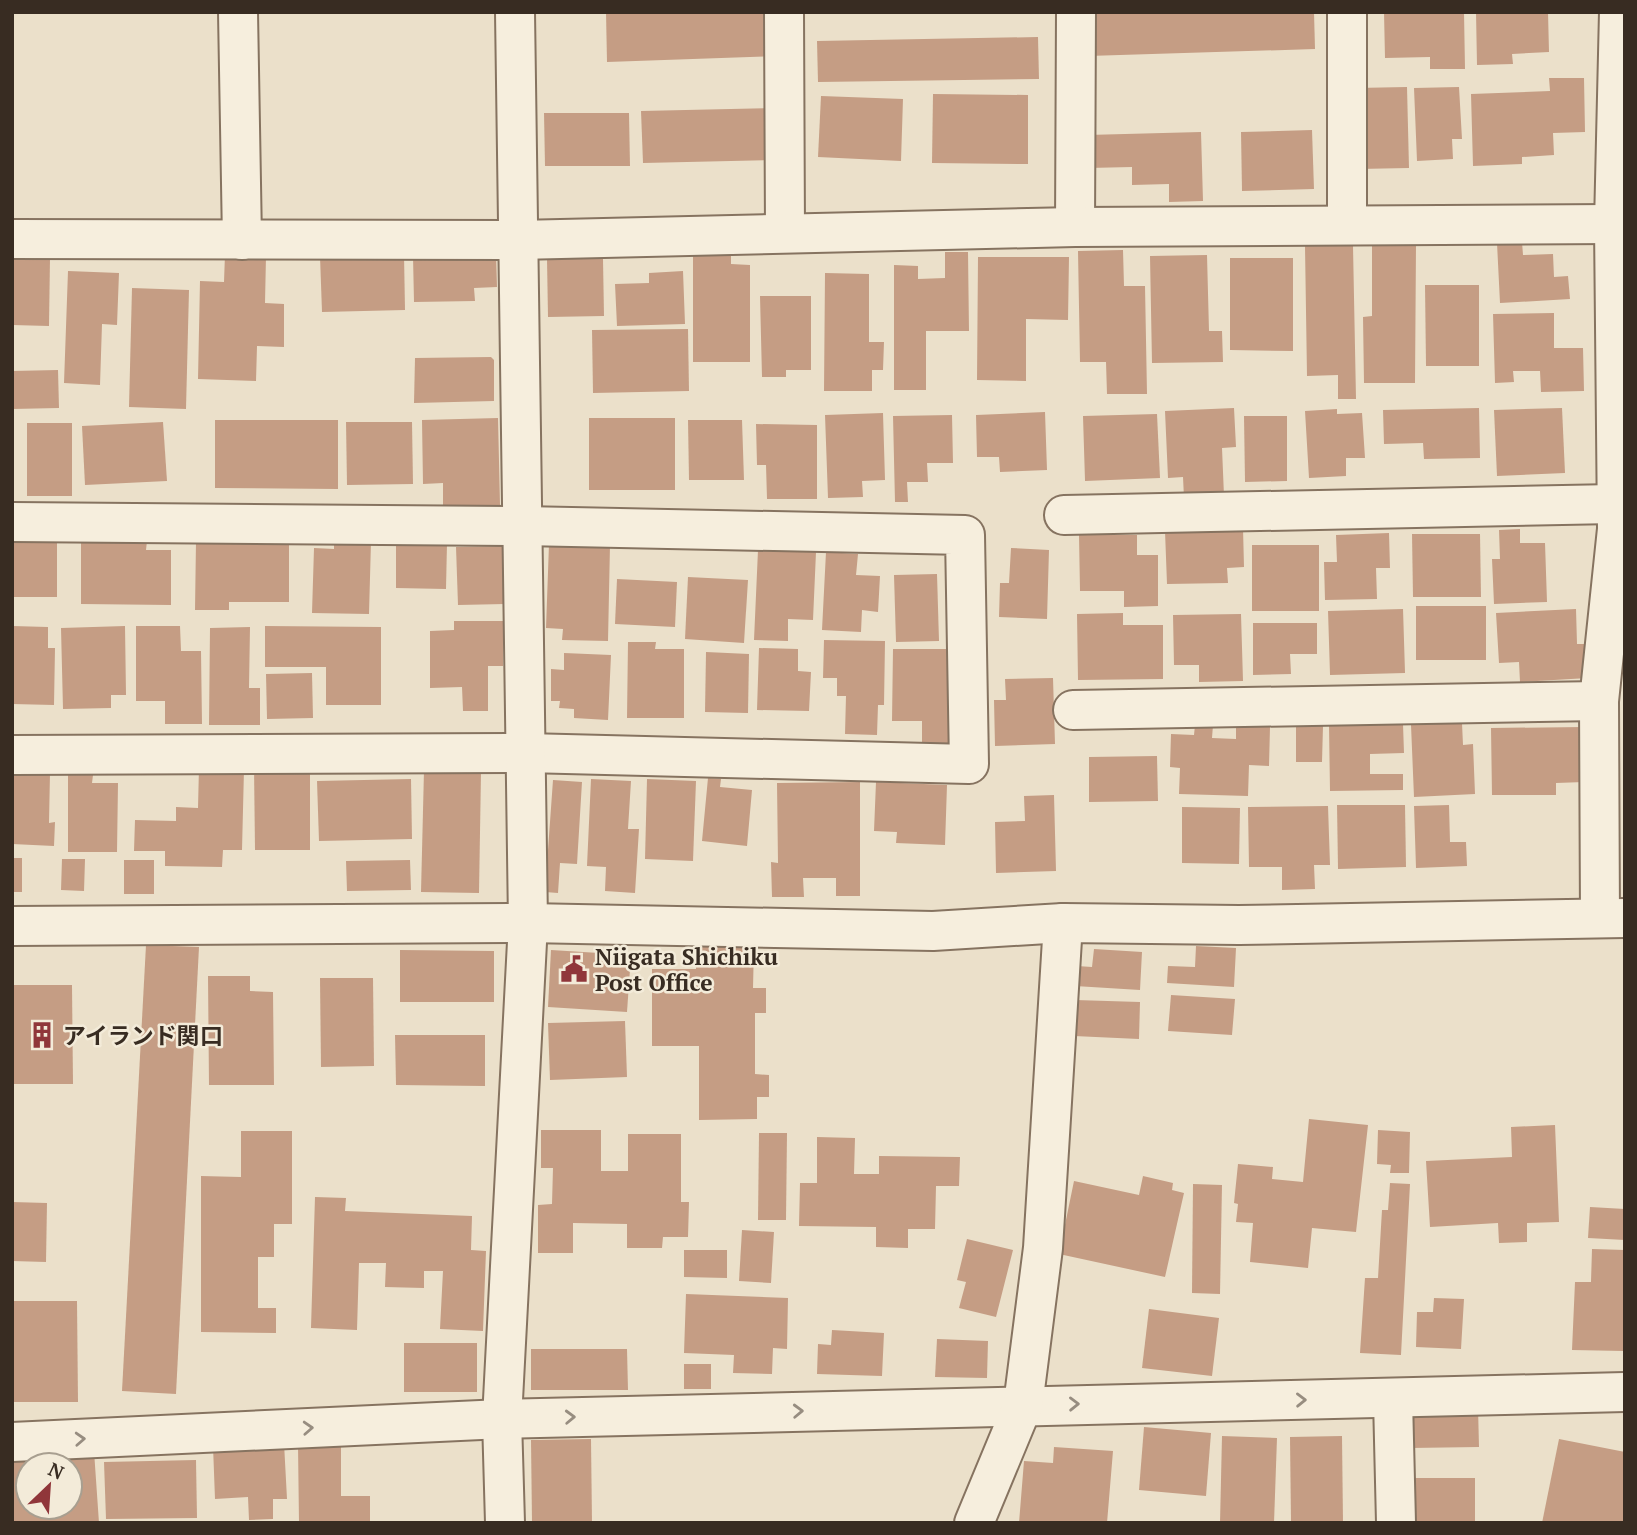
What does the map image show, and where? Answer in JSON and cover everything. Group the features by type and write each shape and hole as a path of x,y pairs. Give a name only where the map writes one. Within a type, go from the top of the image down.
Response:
{"street":[{"path":"238,12 242,240"},
{"path":"505,1523 502,1419 528,923 515,12"},
{"path":"784,12 785,232"},
{"path":"1075,227 1076,12"},
{"path":"1347,12 1347,224"},
{"path":"12,926 528,923 933,931 1063,923 1239,925 1612,918 1612,772 1599,701 1618,520 1620,386 1614,224 1621,151 1619,12"},
{"path":"12,239 519,240 1075,227 1614,224"},
{"path":"1064,515 1618,520"},
{"path":"12,522 523,526 965,535 969,764 526,753 12,755"},
{"path":"1073,710 1599,701"},
{"path":"974,1523 1023,1405 1044,1248 1063,923"},
{"path":"12,1442 502,1419 1625,1392"},
{"path":"1393,1399 1396,1523"}],"building":[{"path":"606,12 773,12 775,56 607,62"},
{"path":"1086,12 1314,12 1315,49 1088,56"},
{"path":"1384,12 1464,12 1465,69 1430,69 1430,57 1385,58"},
{"path":"1476,12 1548,12 1549,52 1512,54 1513,64 1477,65"},
{"path":"1038,37 1039,79 818,82 817,41"},
{"path":"1549,78 1584,78 1585,132 1553,133 1554,155 1522,157 1522,164 1473,166 1471,94 1550,91"},
{"path":"1407,87 1409,168 1358,169 1356,88"},
{"path":"1459,87 1462,139 1452,139 1453,159 1417,161 1414,88"},
{"path":"933,94 1028,95 1028,164 932,163"},
{"path":"821,96 903,99 901,161 818,157"},
{"path":"773,108 774,160 643,163 641,111"},
{"path":"544,113 629,113 630,166 545,166"},
{"path":"1312,130 1314,189 1242,191 1241,132"},
{"path":"1201,132 1203,201 1169,202 1169,184 1132,185 1132,167 1088,168 1087,135"},
{"path":"1522,242 1523,255 1553,254 1554,277 1568,276 1570,299 1500,303 1497,243"},
{"path":"1372,245 1416,245 1415,383 1364,383 1363,317 1372,316"},
{"path":"1305,246 1353,246 1356,399 1338,399 1338,375 1307,376"},
{"path":"1123,250 1124,286 1145,286 1147,394 1107,394 1106,362 1080,362 1078,251"},
{"path":"945,252 968,252 969,331 926,331 926,390 894,390 894,265 918,266 918,279 945,278"},
{"path":"693,253 731,253 731,264 750,265 750,362 693,362"},
{"path":"225,254 266,256 265,303 284,304 284,347 257,346 256,381 198,379 200,281 224,282"},
{"path":"404,254 405,310 322,312 320,256"},
{"path":"496,254 497,287 474,288 475,301 414,302 413,256"},
{"path":"1207,255 1209,331 1222,331 1223,362 1152,363 1150,256"},
{"path":"12,257 50,258 49,326 12,325"},
{"path":"978,257 1069,257 1068,320 1026,319 1026,381 977,380"},
{"path":"1230,258 1293,258 1293,351 1230,350"},
{"path":"547,259 603,259 604,316 548,317"},
{"path":"68,271 119,273 117,325 102,324 100,385 64,383"},
{"path":"683,271 685,324 617,326 615,284 649,283 649,273"},
{"path":"825,273 869,274 869,342 884,342 883,370 872,370 872,391 824,391"},
{"path":"1425,285 1479,285 1479,366 1426,366"},
{"path":"132,288 189,290 186,409 129,407"},
{"path":"760,296 811,296 811,370 786,370 786,377 762,377"},
{"path":"1554,313 1554,348 1583,348 1584,391 1541,392 1540,371 1513,371 1514,382 1495,383 1493,314"},
{"path":"688,329 689,391 593,393 592,330"},
{"path":"491,357 494,360 494,401 414,403 415,358"},
{"path":"58,370 59,408 12,409 12,371"},
{"path":"1234,408 1236,447 1222,448 1224,496 1184,498 1183,477 1168,478 1165,411"},
{"path":"1479,408 1480,458 1424,459 1423,443 1384,444 1383,410"},
{"path":"1562,408 1565,473 1497,476 1494,410"},
{"path":"1337,409 1337,414 1362,413 1365,458 1346,458 1346,476 1309,478 1305,411"},
{"path":"1045,412 1047,470 1000,472 999,457 977,457 976,415"},
{"path":"883,413 885,480 862,481 863,497 828,498 825,415"},
{"path":"1157,414 1160,478 1085,481 1083,416"},
{"path":"952,415 953,463 927,463 928,482 907,482 908,502 895,502 893,416"},
{"path":"1244,416 1287,416 1287,481 1245,482"},
{"path":"498,418 500,505 443,506 443,483 423,484 422,420"},
{"path":"589,418 675,418 675,490 589,490"},
{"path":"215,420 338,420 338,489 215,488"},
{"path":"688,420 742,420 744,480 689,480"},
{"path":"163,422 167,481 85,485 82,426"},
{"path":"346,422 412,422 413,484 347,485"},
{"path":"27,423 72,423 72,496 27,496"},
{"path":"756,424 817,425 817,499 767,499 766,465 757,465"},
{"path":"1243,528 1244,567 1227,568 1228,583 1167,584 1165,531"},
{"path":"1520,529 1520,543 1545,543 1547,602 1494,604 1492,559 1500,559 1499,530"},
{"path":"1389,533 1390,568 1376,568 1377,599 1325,600 1324,562 1337,562 1336,535"},
{"path":"1412,534 1480,534 1481,597 1413,597"},
{"path":"1079,535 1137,535 1137,555 1158,555 1158,606 1124,607 1124,591 1080,591"},
{"path":"81,540 147,541 146,550 171,550 171,605 81,604"},
{"path":"334,540 371,541 369,614 312,613 314,548 334,549"},
{"path":"196,541 289,542 289,602 229,602 229,610 195,610"},
{"path":"12,542 57,542 57,597 12,597"},
{"path":"396,543 447,543 446,589 396,588"},
{"path":"549,544 610,545 608,641 562,640 563,629 546,628"},
{"path":"1252,545 1319,545 1319,611 1252,611"},
{"path":"503,546 505,604 458,605 456,547"},
{"path":"1011,548 1049,550 1047,619 999,617 1000,583 1009,583"},
{"path":"758,550 816,552 813,620 788,619 788,641 754,640"},
{"path":"826,552 858,554 856,575 880,576 878,612 862,610 861,632 822,630"},
{"path":"937,574 939,641 896,642 894,575"},
{"path":"688,577 748,580 744,643 685,639"},
{"path":"617,579 677,582 675,627 615,624"},
{"path":"1416,606 1486,606 1486,660 1416,660"},
{"path":"1403,609 1405,673 1330,675 1328,611"},
{"path":"1576,609 1577,644 1587,644 1588,678 1520,682 1519,662 1499,663 1496,613"},
{"path":"1123,613 1123,625 1163,625 1163,679 1078,680 1077,614"},
{"path":"1241,614 1243,681 1199,682 1199,665 1174,665 1173,615"},
{"path":"454,621 503,621 503,666 488,666 488,711 463,711 462,687 430,688 430,631 454,630"},
{"path":"1253,623 1317,623 1317,654 1290,654 1291,674 1253,675"},
{"path":"12,626 48,627 48,648 55,648 54,705 12,704"},
{"path":"125,626 126,695 111,695 111,708 63,709 61,628"},
{"path":"136,626 180,626 181,651 201,651 202,724 165,724 165,701 136,701"},
{"path":"265,626 381,627 381,705 326,705 326,667 265,667"},
{"path":"250,627 249,688 260,688 260,725 209,725 210,628"},
{"path":"824,640 885,641 884,705 878,705 877,735 845,734 846,696 837,696 837,678 823,678"},
{"path":"628,642 656,642 655,649 684,649 684,718 627,718"},
{"path":"759,648 798,649 798,671 811,672 809,711 757,710"},
{"path":"893,649 954,649 954,745 922,744 922,721 892,721"},
{"path":"706,652 749,654 748,713 705,712"},
{"path":"564,653 611,655 608,720 574,718 574,709 559,708 560,701 551,701 551,669 564,670"},
{"path":"312,673 313,718 267,719 266,674"},
{"path":"1053,678 1055,744 995,746 994,700 1006,700 1005,679"},
{"path":"1462,723 1463,745 1473,744 1475,794 1414,797 1411,725"},
{"path":"1403,724 1404,753 1370,754 1370,774 1403,774 1403,790 1330,791 1329,725"},
{"path":"1195,725 1213,725 1212,738 1236,739 1236,726 1270,727 1269,766 1249,765 1248,796 1179,794 1180,768 1170,767 1171,734 1194,735"},
{"path":"1296,725 1323,726 1322,762 1296,762"},
{"path":"1584,727 1584,782 1556,783 1556,795 1492,795 1491,728"},
{"path":"1157,756 1158,801 1089,802 1089,757"},
{"path":"12,764 50,773 49,823 55,822 54,846 12,844"},
{"path":"199,767 244,769 242,850 223,850 222,867 165,866 165,851 134,851 135,820 176,821 176,807 198,808"},
{"path":"254,767 310,767 310,850 255,850"},
{"path":"424,770 481,772 479,893 421,892"},
{"path":"68,775 93,775 92,783 118,783 117,852 68,852"},
{"path":"708,778 721,779 720,787 752,790 747,846 702,841"},
{"path":"411,779 412,839 319,841 317,781"},
{"path":"591,779 631,781 628,829 639,829 635,893 605,891 606,867 587,866"},
{"path":"647,779 696,781 693,861 645,859"},
{"path":"553,780 582,782 577,864 560,863 558,893 545,892"},
{"path":"860,782 860,896 836,896 836,878 803,878 804,897 772,897 771,862 778,863 777,783"},
{"path":"876,782 947,785 945,845 896,843 897,832 874,831"},
{"path":"1054,795 1056,871 996,873 995,822 1025,821 1024,796"},
{"path":"1337,805 1405,805 1406,867 1338,869"},
{"path":"1449,805 1450,842 1466,842 1467,866 1416,868 1414,806"},
{"path":"1328,806 1330,865 1314,865 1315,889 1282,890 1282,867 1249,867 1248,807"},
{"path":"1182,807 1240,808 1239,864 1182,863"},
{"path":"12,858 22,858 22,892 12,892"},
{"path":"62,859 85,859 84,891 61,890"},
{"path":"124,860 154,860 154,894 124,894"},
{"path":"410,860 411,890 347,891 346,861"},
{"path":"146,945 199,947 176,1394 122,1391"},
{"path":"696,946 754,946 753,988 766,988 766,1013 755,1013 755,1074 769,1075 769,1097 757,1097 757,1119 699,1120 699,1046 652,1046 652,969 696,969"},
{"path":"1196,946 1236,948 1234,987 1167,983 1168,966 1195,967"},
{"path":"1094,949 1142,952 1140,990 1075,986 1077,966 1092,967"},
{"path":"400,950 494,951 494,1002 400,1002"},
{"path":"551,950 631,955 627,1012 548,1007"},
{"path":"208,976 250,976 250,991 273,992 274,1085 209,1085"},
{"path":"320,978 373,978 374,1066 321,1067"},
{"name":"アイランド関口","path":"12,985 72,985 73,1084 12,1084"},
{"path":"1171,995 1235,999 1232,1035 1168,1031"},
{"path":"1075,1000 1140,1002 1139,1039 1074,1036"},
{"path":"625,1021 627,1077 550,1080 548,1023"},
{"path":"395,1035 485,1035 485,1086 396,1085"},
{"path":"1309,1119 1368,1125 1356,1232 1312,1228 1308,1268 1250,1262 1253,1223 1236,1222 1238,1204 1234,1203 1238,1164 1273,1167 1272,1179 1303,1182"},
{"path":"1555,1125 1559,1222 1527,1223 1527,1242 1499,1243 1498,1223 1430,1227 1426,1161 1512,1157 1511,1127"},
{"path":"541,1130 601,1130 601,1171 628,1171 628,1134 681,1134 681,1202 689,1202 688,1237 663,1237 662,1248 627,1248 627,1224 573,1223 573,1253 538,1253 538,1205 552,1204 553,1168 541,1168"},
{"path":"1378,1130 1410,1132 1409,1173 1390,1173 1391,1165 1377,1164"},
{"path":"241,1131 292,1131 292,1224 274,1224 274,1257 258,1257 258,1308 276,1308 276,1333 201,1332 201,1176 241,1177"},
{"path":"759,1133 787,1133 786,1220 758,1220"},
{"path":"817,1137 855,1138 854,1174 879,1174 879,1156 960,1157 959,1186 936,1186 935,1229 908,1229 908,1248 876,1247 876,1227 799,1226 800,1183 817,1183"},
{"path":"1143,1176 1173,1183 1172,1190 1184,1193 1165,1277 1059,1254 1074,1181 1139,1195"},
{"path":"1390,1183 1410,1184 1401,1355 1360,1353 1365,1278 1378,1278 1382,1210 1388,1210"},
{"path":"1193,1184 1222,1185 1220,1294 1192,1293"},
{"path":"315,1197 346,1198 345,1211 472,1216 471,1250 486,1251 483,1331 440,1329 443,1271 424,1271 424,1288 385,1287 386,1263 359,1263 357,1330 311,1328"},
{"path":"12,1202 47,1203 46,1262 12,1261"},
{"path":"1590,1207 1625,1209 1625,1240 1588,1238"},
{"path":"742,1230 774,1232 771,1283 739,1281"},
{"path":"967,1239 1013,1250 996,1317 959,1308 966,1282 957,1280"},
{"path":"1592,1249 1625,1250 1624,1351 1572,1350 1575,1282 1591,1282"},
{"path":"684,1250 727,1250 727,1278 684,1277"},
{"path":"686,1294 788,1298 787,1349 773,1348 772,1374 733,1373 734,1355 684,1353"},
{"path":"1434,1298 1464,1299 1461,1349 1416,1347 1417,1312 1433,1312"},
{"path":"12,1301 77,1301 78,1402 12,1402"},
{"path":"1149,1309 1219,1318 1212,1376 1142,1368"},
{"path":"832,1330 884,1333 882,1376 817,1374 818,1344 831,1345"},
{"path":"937,1339 988,1341 987,1378 935,1377"},
{"path":"404,1343 477,1343 477,1392 404,1392"},
{"path":"531,1349 627,1349 628,1390 531,1390"},
{"path":"684,1364 711,1364 711,1389 684,1389"},
{"path":"1478,1407 1479,1447 1410,1448 1409,1409"},
{"path":"1144,1427 1211,1433 1206,1496 1139,1490"},
{"path":"1222,1436 1277,1438 1274,1523 1220,1523"},
{"path":"1342,1436 1343,1523 1291,1523 1290,1437"},
{"path":"591,1439 592,1523 532,1523 531,1440"},
{"path":"1559,1439 1625,1452 1625,1523 1542,1523"},
{"path":"284,1443 287,1499 273,1499 273,1519 249,1520 248,1497 215,1499 213,1446"},
{"path":"298,1445 341,1445 341,1496 370,1496 370,1523 299,1523"},
{"path":"1054,1447 1113,1451 1107,1523 1019,1523 1024,1461 1053,1463"},
{"path":"94,1451 99,1523 14,1523 12,1456 14,1521 84,1521 84,1452"},
{"path":"196,1460 197,1518 106,1519 104,1462"},
{"path":"1412,1478 1475,1478 1475,1523 1412,1523"}],"place":[{"name":"Niigata Shichiku Post Office","path":"574,969"},
{"name":"アイランド関口","path":"42,1035"}]}
